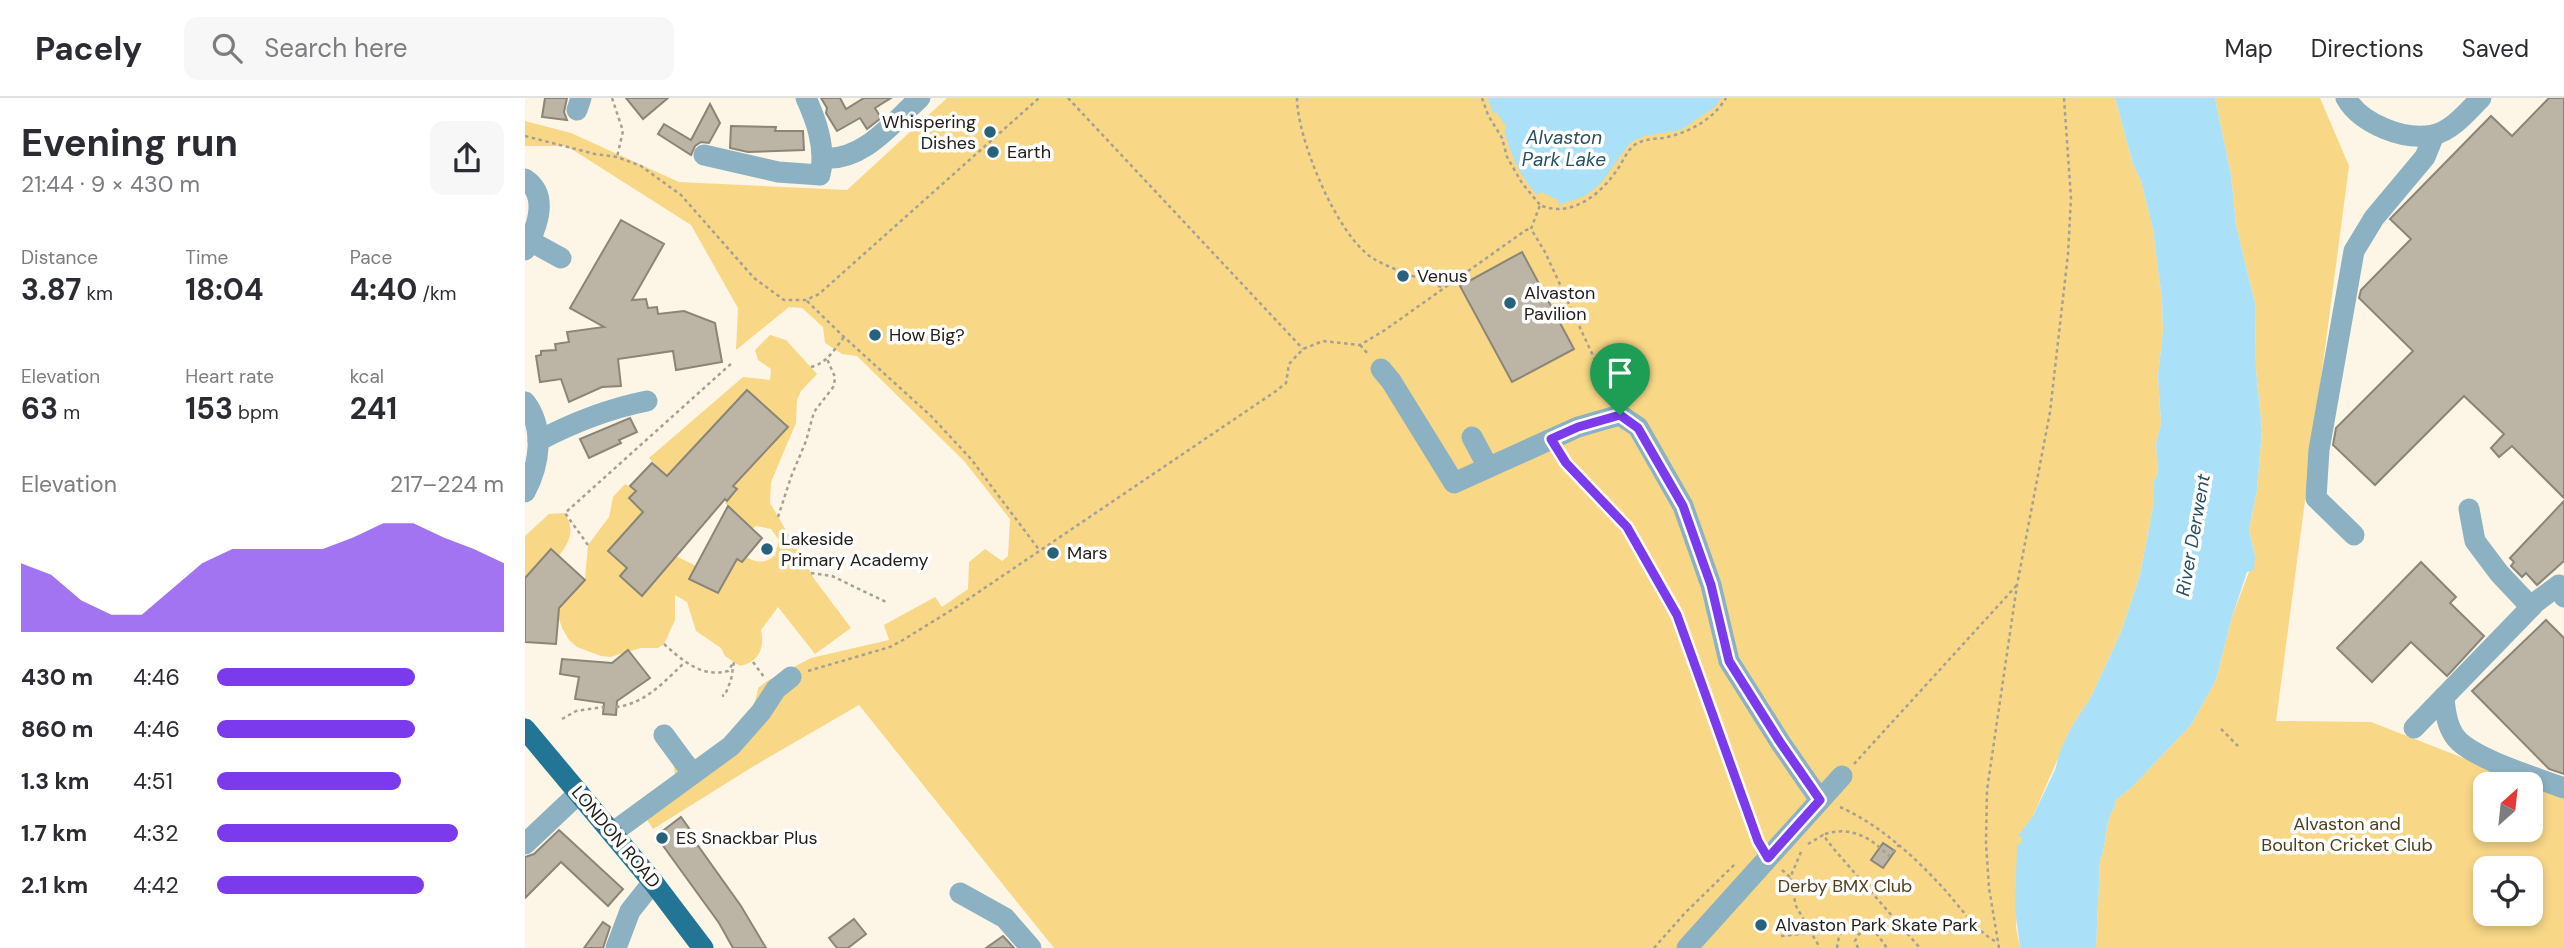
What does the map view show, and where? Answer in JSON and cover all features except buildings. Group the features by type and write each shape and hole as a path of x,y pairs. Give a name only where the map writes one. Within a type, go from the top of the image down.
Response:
{"main road":[{"name":"LONDON ROAD","path":"525,729 653,882 703,948"}],"street":[{"path":"806,98 820,137 826,168"},
{"path":"705,155 778,172 826,168 867,146 919,98"},
{"path":"2346,98 2360,116 2374,124 2405,134 2434,135 2460,119 2481,98"},
{"path":"2354,535 2316,498 2319,450 2354,251 2374,218 2425,157 2434,135"},
{"path":"525,179 537,190 541,207 527,245 561,258"},
{"path":"1381,369 1454,483 1578,427 1620,415 1638,428 1683,506 1711,585 1729,661 1820,800"},
{"path":"538,441 570,424 610,408 647,401"},
{"path":"525,402 539,427 532,477 525,492"},
{"path":"1472,438 1488,467"},
{"path":"2469,509 2475,541 2499,573 2531,607"},
{"path":"2414,728 2531,607 2559,585 2564,597"},
{"path":"613,833 736,742 776,689 791,677"},
{"path":"2444,697 2446,718 2457,739 2480,755 2564,788"},
{"path":"664,735 692,773"},
{"path":"1687,948 1759,849 1820,800 1843,776"},
{"path":"525,844 579,793"},
{"path":"616,948 630,911 653,882"},
{"path":"960,892 1005,918 1031,948"}],"path":[{"path":"612,98 623,131 617,157"},
{"path":"525,136 617,157 641,166 681,195 754,278 784,300 806,300 830,285 1039,98"},
{"path":"1068,98 1303,348"},
{"path":"1297,98 1297,111 1310,156 1331,205 1355,244 1374,259 1443,288"},
{"path":"1482,98 1488,115 1502,138 1507,157 1528,192 1540,205 1559,211 1589,199 1614,175 1632,146 1646,140 1683,133 1719,110 1725,98"},
{"path":"1999,948 1989,888 1987,790 2017,585 2050,412 2068,254 2071,198 2064,98"},
{"path":"1531,229 1540,205"},
{"path":"791,677 890,647 903,640 1040,551 1286,383 1289,364 1303,348 1323,341 1360,345 1531,229"},
{"path":"1531,229 1545,252 1620,415"},
{"path":"806,300 843,337 918,403 971,458 1040,551"},
{"path":"811,367 821,365 843,337"},
{"path":"778,517 814,412 834,386 835,377 827,359"},
{"path":"588,545 565,513 733,362"},
{"path":"1551,439 1566,463 1627,527 1677,615 1759,849"},
{"path":"811,573 832,576 888,603"},
{"path":"1843,776 2017,585"},
{"path":"664,644 685,662 715,674 728,671 734,662 726,695 722,696"},
{"path":"617,707 635,702 649,694 685,662"},
{"path":"562,719 576,711 604,707"},
{"path":"2221,729 2238,746"},
{"path":"1820,800 1854,813 1899,845 1986,936 1998,943"},
{"path":"1820,948 1796,906 1790,878 1804,848 1823,835 1847,830 1877,844 1889,856 1899,845"},
{"path":"1823,835 1920,948"},
{"path":"1654,948 1685,913 1744,856"},
{"path":"1837,948 1839,936 1848,923"},
{"path":"1858,948 1855,941 1859,934 1874,930 1887,948"},
{"path":"1781,936 1811,933"}],"green space":[{"name":"Derby BMX Club","path":"947,98 2115,98 2153,229 2162,300 2163,331 2158,376 2161,423 2156,444 2158,472 2154,482 2154,502 2140,575 2121,632 2091,697 2072,726 2033,816 2019,835 2022,836 2016,927 2020,948 1054,948 859,705 653,829 636,803 675,775 673,761 687,752 697,760 727,738 744,721 751,711 758,688 767,681 811,658 889,640 884,625 935,597 942,607 968,589 969,562 985,549 1002,561 1008,556 1010,519 964,461 857,356 842,354 825,343 823,327 802,308 789,307 736,350 738,308 691,225 573,150 564,146 525,146 525,121 571,133 679,182 847,190"},
{"name":"Alvaston and Boulton Cricket Club","path":"2215,98 2320,98 2349,166 2276,721 2371,722 2499,772 2473,772 2473,842 2543,842 2543,789 2564,797 2564,948 2096,948 2100,861 2107,826 2116,800 2133,786 2191,725 2216,680 2232,617 2255,556 2249,530 2257,490 2262,430 2256,370 2255,303 2236,225 2231,175"},
{"path":"770,335 786,340 817,374 801,391 797,400 796,423 771,482 770,503 815,580 851,628 815,654 778,607 761,630 762,643 756,658 740,666 725,656 721,648 696,631 687,602 675,595 675,620 664,644 658,648 641,648 610,657 577,647 562,628 559,608 585,580 588,545 609,517 613,497 625,484 636,491 629,499 643,512 608,551 627,568 620,577 642,596 676,556 696,566 746,557 765,561 775,555 779,540 771,529 756,526 752,529 725,503 737,489 733,486 747,390 667,476 649,458 743,377 770,380 771,369 758,360 755,350"},
{"path":"565,513 570,525 570,536 566,545 559,556 551,549 525,578 525,536 549,514"}],"water":[{"name":"Alvaston Park Lake","path":"1488,98 1721,98 1715,107 1681,130 1644,136 1630,143 1601,183 1585,196 1559,205 1558,200 1541,192 1537,195 1525,180 1510,148 1504,130 1507,128 1496,112 1493,114"},
{"name":"River Derwent","path":"2115,98 2215,98 2231,175 2236,225 2255,303 2256,370 2262,430 2257,490 2249,530 2255,556 2254,570 2247,572 2216,680 2191,725 2133,786 2116,800 2108,821 2100,861 2096,948 2020,948 2015,908 2017,844 2020,845 2022,837 2018,836 2033,816 2055,770 2060,751 2091,697 2121,632 2140,575 2154,502 2154,482 2158,472 2156,444 2161,423 2158,376 2163,331 2162,300 2153,229"}],"place":[{"name":"Whispering Dishes","path":"990,132"},
{"name":"Earth","path":"993,152"},
{"name":"Venus","path":"1403,276"},
{"name":"Alvaston Pavilion","path":"1510,303"},
{"name":"How Big?","path":"875,335"},
{"name":"Lakeside Primary Academy","path":"767,549"},
{"name":"Mars","path":"1053,553"},
{"name":"ES Snackbar Plus","path":"662,838"},
{"name":"Alvaston Park Skate Park","path":"1761,925"}],"route":[{"path":"1620,415 1638,428 1683,506 1711,585 1729,661 1820,800 1768,858 1758,841 1677,615 1627,527 1566,463 1551,439 1578,427 1620,415"}]}
